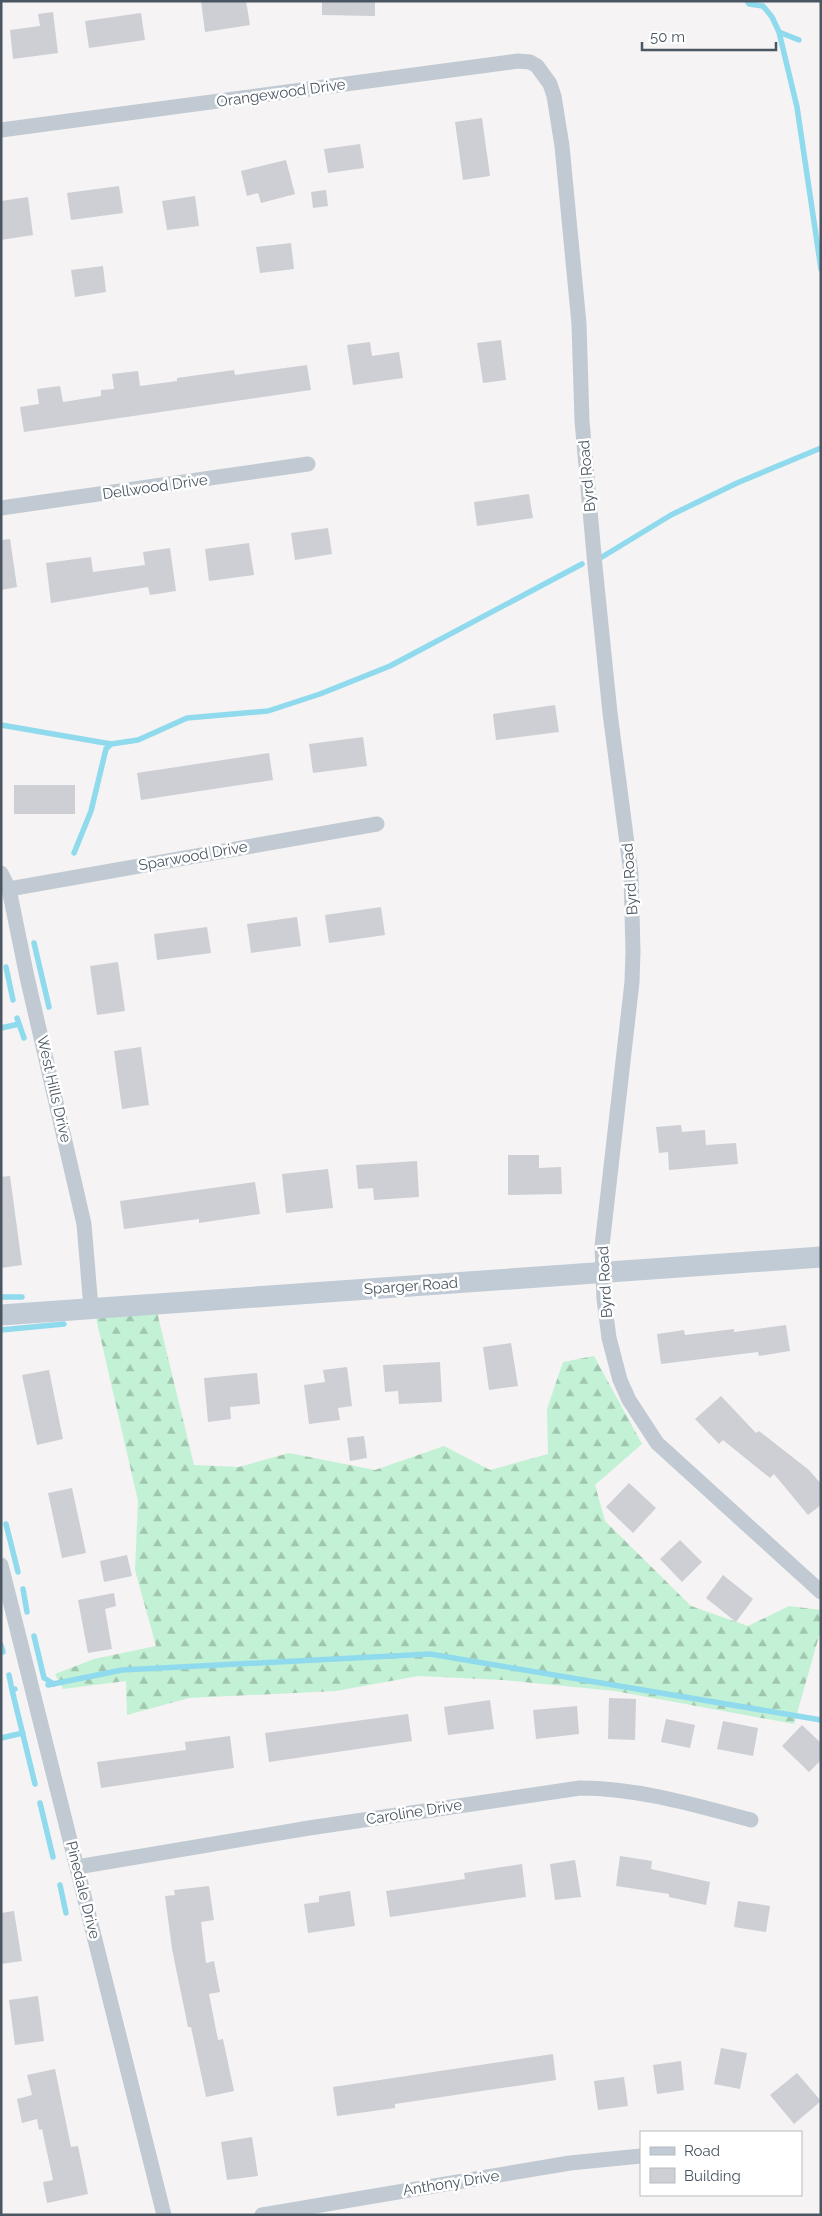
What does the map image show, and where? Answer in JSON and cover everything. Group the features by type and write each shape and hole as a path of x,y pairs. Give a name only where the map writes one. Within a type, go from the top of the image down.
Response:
{"street":[{"name":"Orangewood Drive","path":"1,130 518,61 530,62 537,66 550,84"},
{"name":"Byrd Road","path":"550,84 554,96 566,181 579,324 582,421 594,557 610,713 625,812 633,903 632,982 602,1246 604,1299 614,1357 620,1380 640,1420 672,1458 821,1592"},
{"name":"Dellwood Drive","path":"1,508 308,464"},
{"name":"Sparwood Drive","path":"9,889 377,824"},
{"name":"West Hills Drive","path":"1,873 9,889 27,977 84,1224 92,1308"},
{"name":"Sparger Road","path":"1,1315 821,1257"},
{"name":"Pinedale Drive","path":"1,1565 164,2215"},
{"name":"Caroline Drive","path":"77,1867 309,1828 580,1788 605,1788 658,1797 751,1820"},
{"name":"Anthony Drive","path":"262,2215 570,2163 640,2156"}],"green space":[{"path":"157,1312 194,1465 239,1467 289,1453 375,1470 444,1446 490,1470 548,1454 547,1409 563,1362 594,1356 642,1444 595,1485 605,1521 691,1606 748,1626 789,1606 821,1610 821,1629 794,1724 615,1691 503,1680 418,1676 336,1691 189,1698 127,1715 126,1681 63,1689 55,1674 94,1659 156,1646 135,1570 138,1501 96,1318"}],"building":[{"path":"201,1 246,1 250,25 205,32"},
{"path":"322,1 375,1 375,16 322,15"},
{"path":"53,12 58,53 13,59 10,30 40,26 38,14"},
{"path":"141,13 145,40 89,48 85,21"},
{"path":"482,118 490,176 463,180 455,122"},
{"path":"360,144 364,168 328,173 324,149"},
{"path":"286,160 295,194 261,203 258,193 247,196 241,171"},
{"path":"119,186 123,213 71,220 67,193"},
{"path":"326,190 328,206 313,208 311,192"},
{"path":"195,196 199,226 167,230 162,201"},
{"path":"28,197 33,235 1,240 1,201"},
{"path":"291,243 294,269 260,273 256,247"},
{"path":"103,266 106,292 75,297 71,270"},
{"path":"501,340 506,380 483,383 477,343"},
{"path":"370,342 372,356 399,352 403,378 353,385 347,345"},
{"path":"307,365 311,390 24,432 20,407 39,404 37,389 60,386 63,402 101,396 101,390 114,389 112,374 138,371 140,386 177,381 177,378 234,370 235,375"},
{"path":"529,494 533,518 477,526 474,502"},
{"path":"328,528 332,554 295,560 291,533"},
{"path":"10,539 17,587 1,590 1,540"},
{"path":"249,543 254,575 209,581 205,549"},
{"path":"170,548 176,591 150,595 148,587 51,603 46,563 91,557 93,572 145,565 143,552"},
{"path":"555,705 559,732 496,740 493,714"},
{"path":"363,737 367,766 313,773 309,744"},
{"path":"269,753 273,780 141,800 137,773"},
{"path":"14,785 75,785 75,814 14,814"},
{"path":"381,907 385,935 329,943 325,915"},
{"path":"297,917 301,946 251,953 247,924"},
{"path":"207,927 211,953 157,960 154,934"},
{"path":"118,962 125,1011 97,1015 90,966"},
{"path":"141,1047 149,1105 122,1109 114,1051"},
{"path":"681,1125 682,1132 705,1130 706,1145 736,1143 738,1164 669,1170 668,1152 659,1153 656,1127"},
{"path":"508,1155 539,1155 539,1168 561,1167 562,1194 508,1195"},
{"path":"417,1161 419,1197 374,1200 373,1188 358,1189 356,1165"},
{"path":"328,1169 333,1208 286,1213 282,1174"},
{"path":"10,1176 22,1265 1,1268 1,1177"},
{"path":"255,1182 260,1214 199,1223 199,1219 124,1229 120,1201"},
{"path":"786,1325 790,1351 759,1356 758,1352 661,1364 657,1334 684,1330 685,1335 734,1329 734,1332"},
{"path":"511,1343 518,1386 489,1390 483,1347"},
{"path":"440,1362 442,1402 399,1404 398,1391 385,1392 383,1365"},
{"path":"347,1367 352,1406 338,1408 340,1420 309,1424 304,1385 325,1382 323,1370"},
{"path":"49,1370 63,1439 37,1445 22,1375"},
{"path":"257,1373 260,1404 230,1407 231,1419 208,1422 204,1378"},
{"path":"721,1396 756,1433 759,1431 809,1470 821,1484 821,1505 808,1515 774,1474 770,1478 723,1440 719,1444 695,1419"},
{"path":"364,1436 367,1458 350,1461 347,1438"},
{"path":"629,1483 656,1508 633,1533 606,1507"},
{"path":"72,1488 86,1553 62,1558 48,1493"},
{"path":"680,1540 702,1562 682,1582 660,1559"},
{"path":"127,1555 132,1576 104,1582 100,1561"},
{"path":"723,1575 753,1599 736,1622 706,1598"},
{"path":"114,1593 116,1606 105,1609 112,1649 88,1653 78,1600"},
{"path":"609,1698 636,1699 635,1740 608,1739"},
{"path":"490,1700 494,1729 448,1735 444,1707"},
{"path":"577,1706 579,1734 536,1739 533,1710"},
{"path":"408,1714 412,1741 269,1762 265,1733"},
{"path":"666,1719 695,1725 690,1748 661,1742"},
{"path":"723,1721 758,1728 753,1756 717,1749"},
{"path":"802,1725 821,1743 821,1760 809,1772 782,1746"},
{"path":"230,1736 234,1768 101,1788 97,1762 186,1750 185,1742"},
{"path":"620,1856 652,1861 651,1869 710,1882 706,1905 669,1897 669,1894 616,1886"},
{"path":"575,1860 581,1897 555,1900 550,1864"},
{"path":"522,1864 526,1897 390,1917 386,1891 465,1879 464,1873"},
{"path":"209,1886 214,1920 201,1922 206,1963 214,1961 220,1992 209,1994 218,2040 223,2039 234,2091 206,2097 191,2027 188,2027 172,1949 165,1896 175,1895 174,1890"},
{"path":"350,1891 355,1926 308,1933 304,1904 319,1902 319,1896"},
{"path":"738,1901 770,1906 766,1932 734,1927"},
{"path":"14,1911 22,1961 1,1964 1,1913"},
{"path":"38,1996 44,2041 15,2045 9,2000"},
{"path":"721,2048 747,2053 740,2089 714,2084"},
{"path":"553,2054 556,2080 395,2104 395,2108 337,2116 333,2087"},
{"path":"681,2061 684,2090 657,2094 653,2065"},
{"path":"55,2069 71,2147 78,2146 88,2194 47,2203 43,2182 53,2180 42,2129 39,2130 37,2119 22,2123 17,2099 32,2095 27,2075"},
{"path":"797,2073 821,2101 794,2124 770,2095"},
{"path":"624,2077 628,2106 598,2110 594,2081"},
{"path":"252,2137 258,2176 227,2180 221,2142"}],"waterway":[{"path":"747,1 749,4 763,6 772,17 779,32 799,40"},
{"path":"779,32 797,107 821,269"},
{"path":"602,557 671,515 737,483 821,448"},
{"path":"1,725 111,744 138,740 187,718 268,711 320,694 390,666 582,564"},
{"path":"74,853 91,811 106,749 111,744"},
{"path":"34,943 49,1007"},
{"path":"6,967 13,1000"},
{"path":"17,1018 24,1038"},
{"path":"1,1028 19,1024"},
{"path":"1,1297 22,1297"},
{"path":"1,1330 64,1324"},
{"path":"6,1524 18,1572"},
{"path":"23,1589 27,1612"},
{"path":"34,1636 44,1678 54,1684"},
{"path":"1,1645 3,1652"},
{"path":"48,1685 122,1670 430,1654 821,1720"},
{"path":"9,1675 12,1690"},
{"path":"15,1689 12,1690 35,1784"},
{"path":"1,1738 23,1733"},
{"path":"40,1803 53,1857"},
{"path":"60,1885 66,1913"}]}
